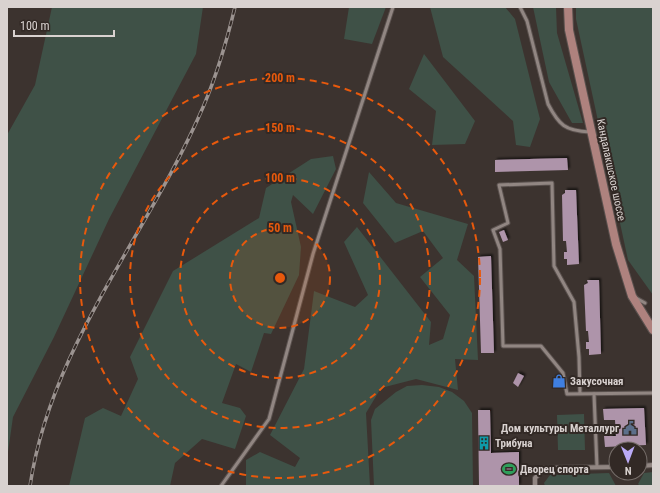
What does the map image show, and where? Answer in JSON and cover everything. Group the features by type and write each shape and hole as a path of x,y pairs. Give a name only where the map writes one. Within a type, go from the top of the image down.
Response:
{"main road":[{"name":"Кандалакшское шоссе","path":"568,7 569,30 616,244 632,296 653,330"}],"street":[{"path":"535,486 535,478 545,468 608,466"}],"lane":[{"path":"220,486 269,419 314,254 394,7"},
{"path":"520,7 527,21 548,104 554,115 567,129 575,132 592,132"},
{"path":"580,394 579,357 574,302 554,266 552,183 499,185 508,223 493,230 500,249 502,346 541,346 563,373 567,394 580,394 594,394 653,393"},
{"path":"632,296 645,303"},
{"path":"594,394 596,467"}],"green space":[{"path":"52,7 203,7 196,54 109,219 54,337 13,417 7,459 7,135 35,85"},
{"path":"349,7 386,7 372,44 344,39"},
{"path":"430,7 505,7 515,19 540,119 530,147 516,145 513,121 443,57"},
{"path":"533,7 556,7 557,33 583,123 572,123 549,82"},
{"path":"576,7 653,7 653,295 628,260 576,19"},
{"path":"424,54 475,121 465,144 432,145 436,111 409,89"},
{"path":"333,156 336,169 313,214 293,195 291,202 301,247 299,275 271,334 264,333 251,372 236,364 222,403 240,408 246,416 235,449 202,439 175,463 170,486 69,486 85,418 103,408 121,416 138,379 130,357 173,271 259,218 266,188 311,159"},
{"path":"369,172 396,203 468,224 457,260 474,276 478,360 455,359 458,390 416,379 381,388 366,413 370,486 246,486 246,460 260,452 295,467 300,458 270,435 304,369 314,291 355,307 368,295 344,242 357,227 431,322 429,345 443,339 450,315 420,277 443,258 423,231 395,243 363,203"},
{"path":"422,385 439,387 452,392 464,401 472,413 473,486 374,486 371,420 375,409 396,392 407,386"},
{"path":"584,414 585,450 558,450 557,415"},
{"path":"653,472 653,485 640,486 638,484 640,481 648,481 648,473"},
{"path":"608,473 608,481 613,481 616,486 545,486 544,483 550,475"}],"building":[{"path":"567,158 568,170 495,172 495,160"},
{"path":"565,190 576,190 579,264 567,265 567,259 564,259 564,252 567,252 566,241 563,241 562,195 565,193"},
{"path":"504,230 508,240 503,242 499,232"},
{"path":"491,256 494,353 481,353 478,257"},
{"path":"587,280 599,280 601,354 589,355 589,349 586,349 586,342 589,342 588,331 586,331 584,285 588,283"},
{"path":"518,373 524,376 518,387 513,383"},
{"path":"554,377 560,377 560,386 554,387"},
{"name":"Дом культуры Металлург","path":"644,408 646,441 608,441 608,447 605,447 604,436 616,436 615,420 604,420 603,409"},
{"path":"478,410 490,410 491,453 519,452 519,486 479,486"}],"railway":[{"path":"30,486 41,434 58,385 80,337 104,291 182,153 204,105 213,81 229,32 235,7"}],"place":[{"name":"Закусочная","path":"559,381"},
{"name":"Дом культуры Металлург","path":"630,428"},
{"name":"Трибуна","path":"484,443"},
{"name":"Дворец спорта","path":"509,469"}]}
